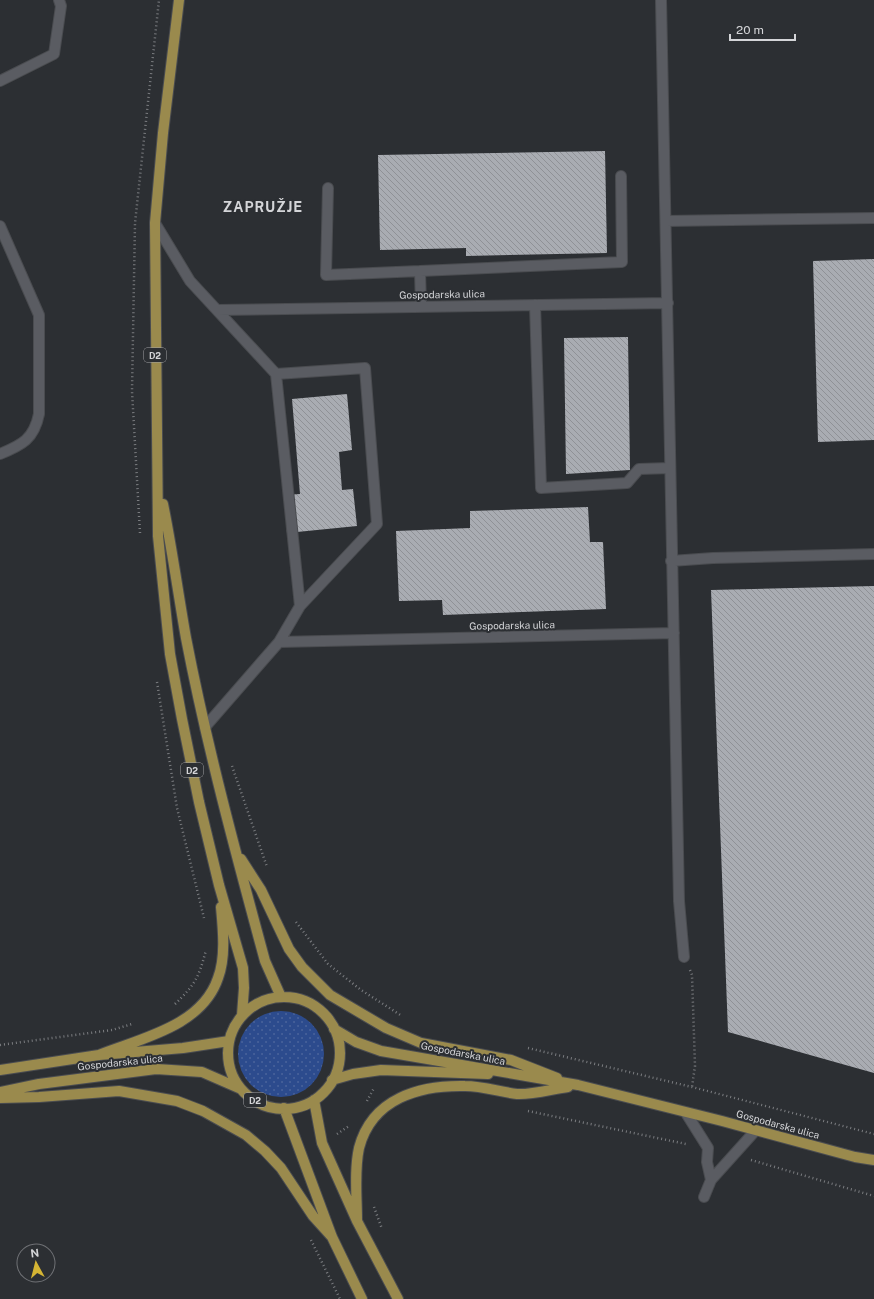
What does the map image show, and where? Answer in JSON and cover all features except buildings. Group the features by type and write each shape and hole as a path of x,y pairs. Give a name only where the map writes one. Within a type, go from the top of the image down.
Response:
{"main road":[{"name":"D2","path":"179,0 163,133 155,223 155,356 159,488 158,536 170,654 198,802 219,885 243,968 244,988 242,1015"},
{"name":"D2","path":"159,488 170,535 186,638 205,727 265,961 281,997"},
{"path":"236,852 261,890 289,949 302,967 330,995 386,1028 421,1043 511,1060 578,1085"},
{"path":"99,1055 183,1020 207,999 218,977 222,957 222,921 219,885"},
{"name":"D2","path":"281,997 298,998 313,1005 325,1015 334,1029 339,1046 339,1063 332,1080 324,1091 314,1100 300,1106 284,1108 268,1106 253,1100 241,1089 232,1075 228,1058 229,1041 234,1027 242,1015 253,1006 267,999 281,997"},
{"name":"Gospodarska ulica","path":"334,1029 356,1042 381,1051 510,1074"},
{"name":"Gospodarska ulica","path":"0,1070 99,1055 183,1048 229,1041"},
{"name":"Gospodarska ulica","path":"0,1092 39,1084 156,1069 202,1072 241,1089"},
{"name":"Gospodarska ulica","path":"332,1080 353,1074 381,1070 448,1074 510,1074"},
{"path":"510,1074 578,1085"},
{"path":"357,1221 357,1168 359,1149 371,1122 388,1103 410,1092 433,1088 466,1086 518,1094 578,1085"},
{"name":"Gospodarska ulica","path":"578,1085 756,1130 855,1157 874,1160"},
{"path":"0,1098 39,1097 119,1091 177,1100 203,1111 246,1135 265,1151 281,1168 313,1216 332,1237"},
{"path":"314,1100 322,1143 357,1221 398,1299"},
{"path":"284,1108 332,1237 362,1299"},
{"path":"855,1157 874,1156"},
{"name":"Gospodarska ulica","path":"855,1157 874,1166"}],"street":[{"path":"0,81 54,54 61,6 59,0"},
{"path":"661,0 668,303 671,561 674,633 678,901 684,957"},
{"path":"328,188 326,275 622,262 621,176"},
{"path":"666,221 874,218"},
{"path":"155,223 190,281 276,374 300,606"},
{"path":"0,226 39,315 39,414 35,428 30,436 22,443 0,454"},
{"path":"420,271 421,307"},
{"name":"Gospodarska ulica","path":"217,310 668,303"},
{"path":"535,304 541,488 627,482 639,469 670,468"},
{"path":"205,727 279,642 300,606 377,524 365,368 276,374"},
{"path":"671,561 713,558 874,554"},
{"name":"Gospodarska ulica","path":"279,642 674,633"},
{"path":"686,1113 708,1148 707,1162 711,1180"},
{"path":"704,1197 711,1180 756,1130"}],"path":[{"path":"232,765 269,873"},
{"path":"293,918 328,964 360,990 407,1019"},
{"path":"684,957 692,975 695,1066 692,1087"},
{"path":"171,1008 192,988"},
{"path":"0,1045 112,1030 140,1022"},
{"path":"524,1047 692,1087 874,1134"},
{"path":"521,1110 692,1145"},
{"path":"744,1158 874,1196"}],"shaded area":[{"path":"281,1011 297,1014 305,1018 317,1030 321,1038 324,1054 321,1070 317,1078 305,1090 297,1094 281,1097 265,1094 257,1090 245,1078 241,1070 238,1054 241,1038 245,1030 257,1018 265,1014"}],"district":[{"name":"ZAPRUŽJE","path":"263,207"}]}
